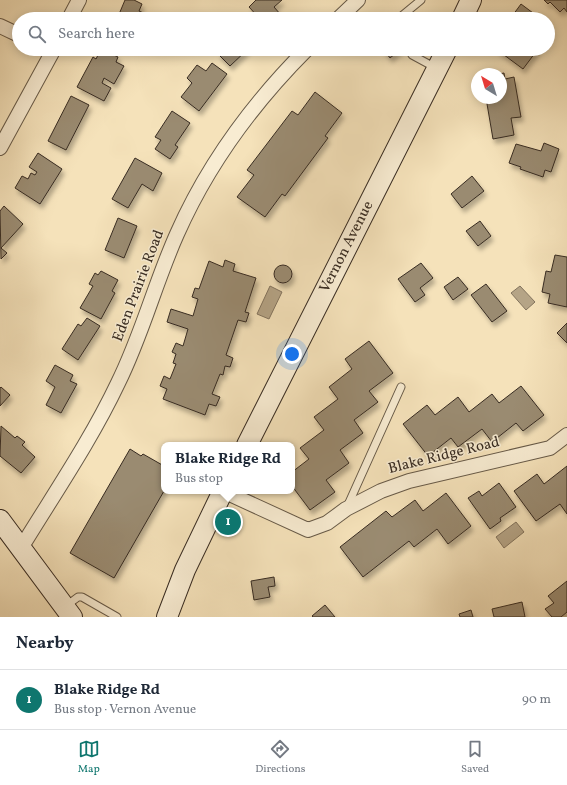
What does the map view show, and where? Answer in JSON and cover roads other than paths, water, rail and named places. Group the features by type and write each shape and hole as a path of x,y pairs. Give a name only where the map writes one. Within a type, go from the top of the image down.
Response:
{"main road":[{"path":"465,12 471,0"},
{"name":"Vernon Avenue","path":"249,442 444,56"},
{"path":"167,617 185,570 222,494"},
{"path":"0,520 68,612"}],"street":[{"path":"73,12 80,0"},
{"path":"345,12 358,0"},
{"path":"0,26 12,32"},
{"path":"0,148 48,56"},
{"name":"Eden Prairie Road","path":"21,548 97,424 118,384 137,342 172,246 204,180 237,129 275,81 300,56"},
{"name":"Blake Ridge Road","path":"230,494 308,530 327,523 346,509 381,491 409,481 550,448 567,434"}],"lane":[{"path":"406,12 421,0"},
{"path":"414,56 438,69"},
{"path":"346,509 401,387"},
{"path":"68,612 78,597 82,597 117,617"}],"place":[{"name":"Blake Ridge Rd","path":"228,522"}]}
